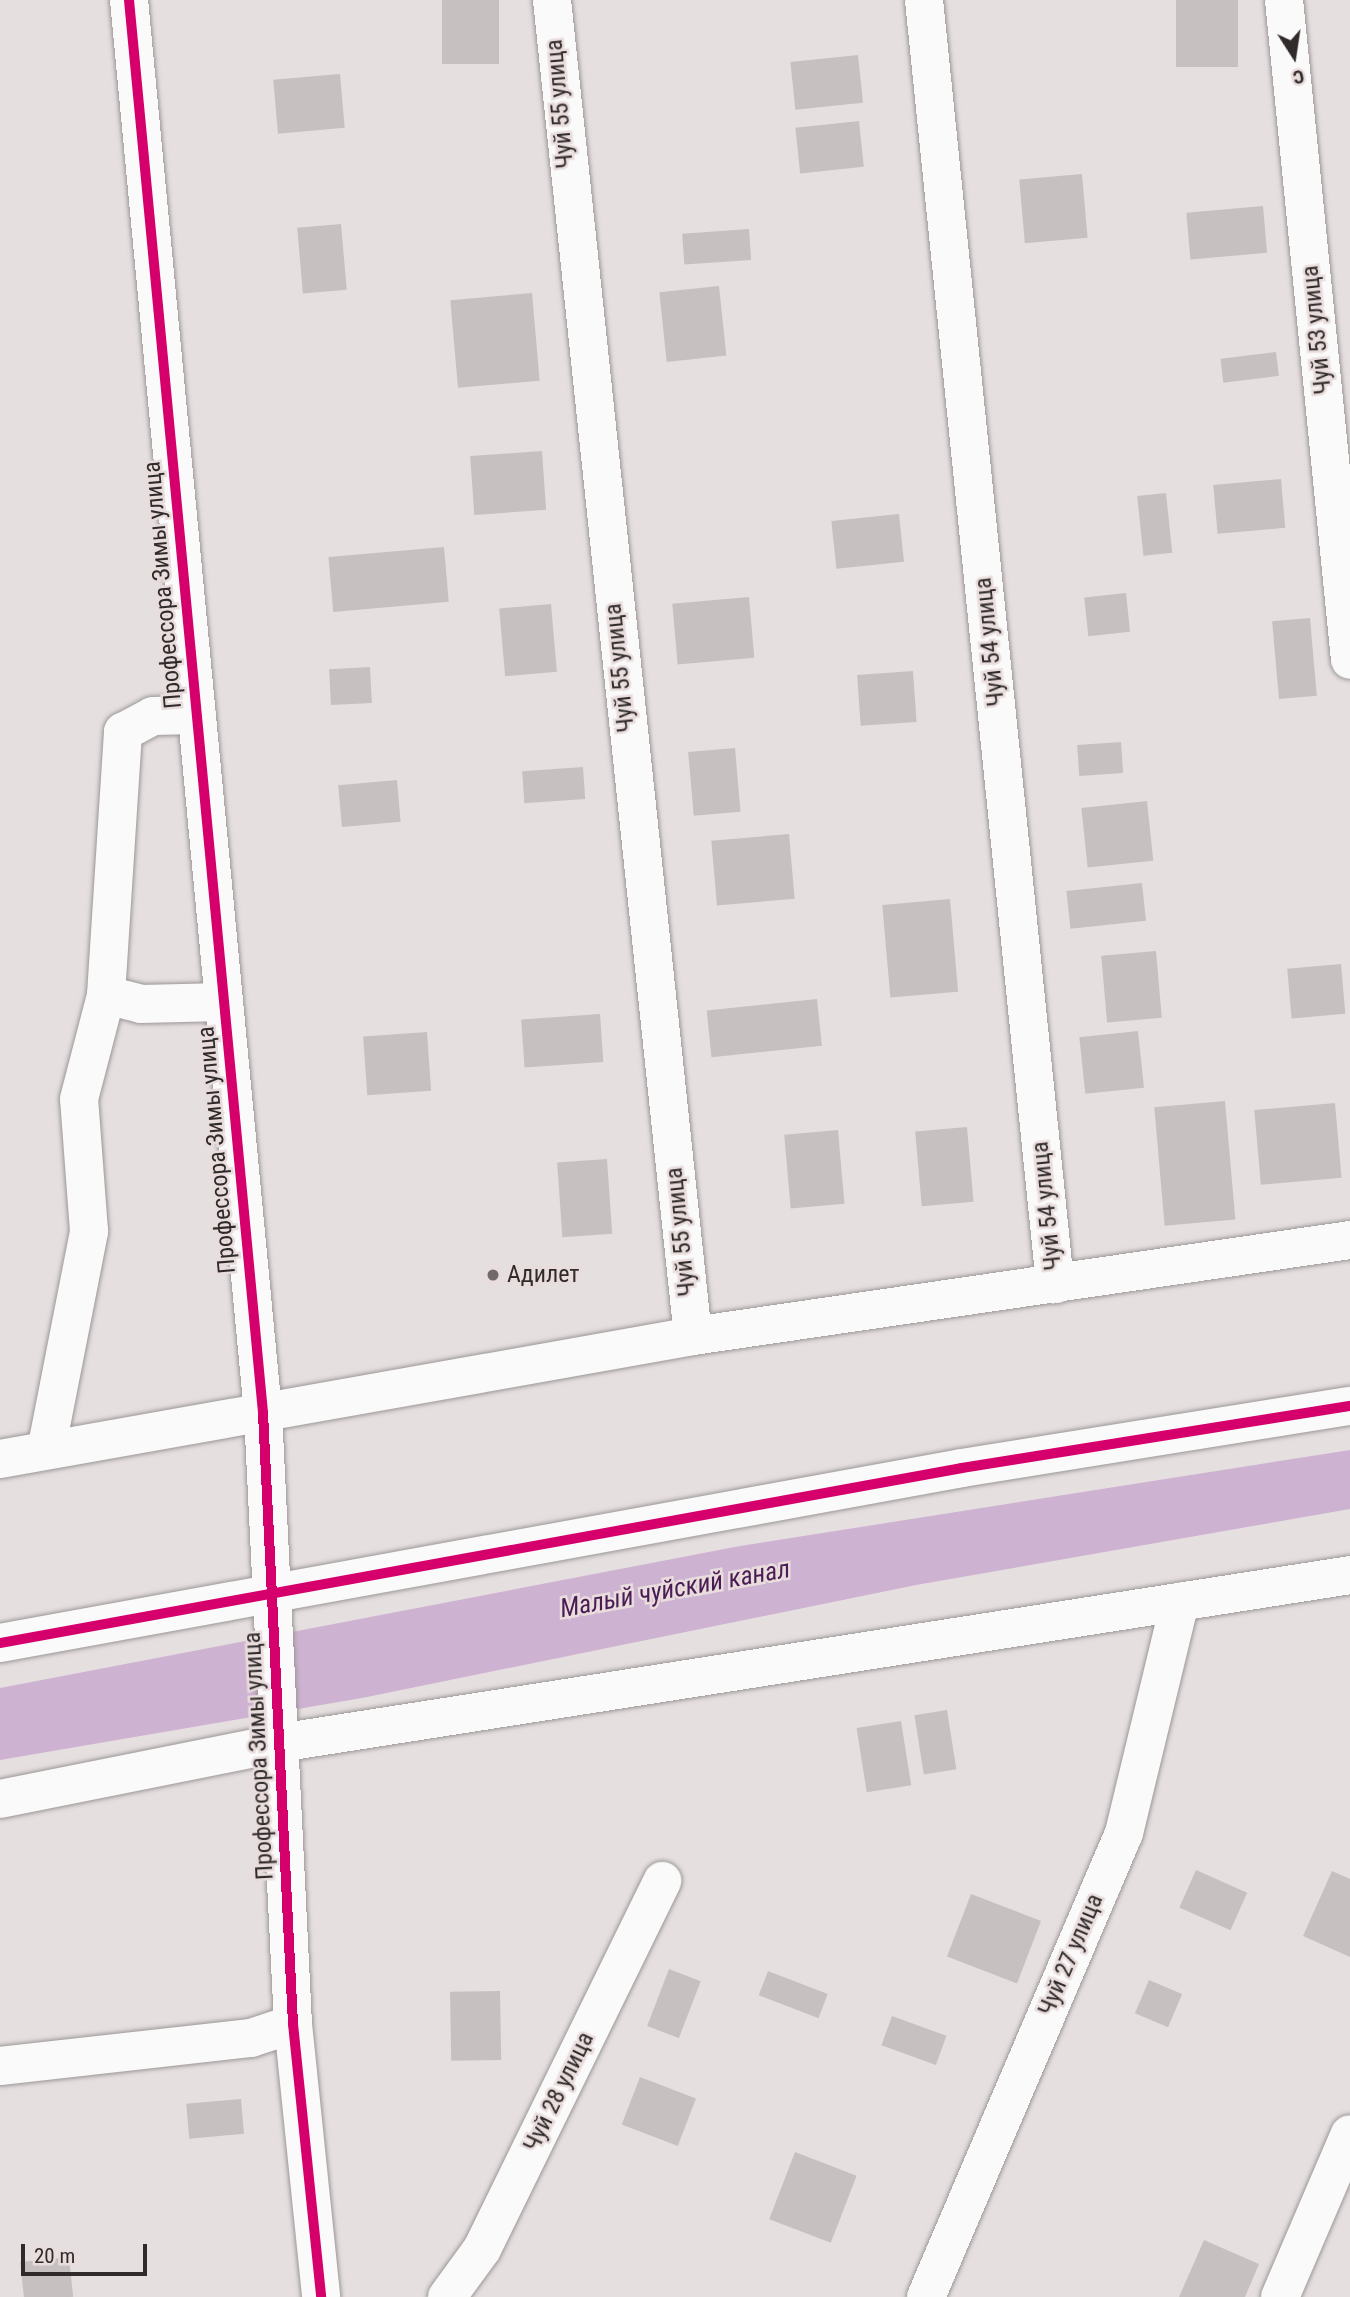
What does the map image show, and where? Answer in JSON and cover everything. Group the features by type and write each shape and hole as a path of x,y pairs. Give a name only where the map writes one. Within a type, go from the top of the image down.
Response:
{"street":[{"name":"Профессора Зимы улица","path":"129,0 263,1413 293,2024 321,2297"},
{"name":"Чуй 55 улица","path":"552,0 693,1336"},
{"name":"Чуй 54 улица","path":"924,0 1055,1284"},
{"name":"Чуй 53 улица","path":"1284,0 1350,660"},
{"path":"47,1446 89,1231 79,1099 106,995 123,732 153,716 197,715"},
{"path":"106,995 141,1004 224,1002"},
{"path":"0,1459 47,1446 263,1413 693,1336 1350,1240"},
{"path":"0,1643 962,1468 1350,1406"},
{"path":"0,1799 279,1743 1350,1575"},
{"name":"Чуй 27 улица","path":"926,2297 1124,1833 1180,1602"},
{"name":"Чуй 28 улица","path":"447,2297 482,2249 662,1881"},
{"path":"0,2066 251,2038 293,2024"},
{"path":"1280,2297 1350,2134"}],"water":[{"name":"Малый чуйский канал","path":"1350,1450 1350,1509 916,1585 362,1698 0,1760 0,1688 740,1546"}],"building":[{"path":"442,0 499,0 499,64 442,64"},
{"path":"1176,0 1238,0 1238,67 1176,67"},
{"path":"858,55 863,103 795,110 790,62"},
{"path":"340,74 345,128 278,134 273,80"},
{"path":"859,121 864,167 800,173 795,128"},
{"path":"1082,174 1088,238 1025,243 1019,179"},
{"path":"1263,206 1267,253 1190,260 1186,213"},
{"path":"341,224 347,290 303,294 297,228"},
{"path":"749,229 751,260 684,265 682,234"},
{"path":"719,286 726,356 667,362 659,292"},
{"path":"532,293 540,381 458,388 450,300"},
{"path":"1276,352 1279,376 1223,383 1220,359"},
{"path":"542,451 546,510 474,515 470,456"},
{"path":"1281,479 1285,528 1218,534 1213,485"},
{"path":"1166,493 1172,553 1143,556 1137,496"},
{"path":"899,514 904,562 836,569 831,521"},
{"path":"444,547 449,602 333,612 328,557"},
{"path":"1126,593 1130,632 1088,636 1084,597"},
{"path":"749,597 754,658 678,664 672,604"},
{"path":"551,604 557,672 505,676 499,609"},
{"path":"1310,618 1317,696 1279,699 1272,621"},
{"path":"370,667 372,703 331,705 329,669"},
{"path":"913,671 917,722 861,726 857,675"},
{"path":"1121,742 1123,773 1079,776 1077,745"},
{"path":"735,748 741,812 694,816 688,752"},
{"path":"583,767 585,799 524,803 522,771"},
{"path":"397,780 401,822 342,827 338,785"},
{"path":"1147,801 1153,861 1088,868 1081,808"},
{"path":"789,834 795,899 717,906 711,841"},
{"path":"1142,883 1146,921 1070,929 1066,891"},
{"path":"950,899 958,992 890,998 882,905"},
{"path":"1156,951 1162,1018 1107,1023 1101,956"},
{"path":"1341,964 1345,1014 1292,1019 1287,969"},
{"path":"817,999 822,1046 712,1057 707,1011"},
{"path":"600,1014 603,1062 525,1067 521,1020"},
{"path":"1138,1031 1144,1088 1085,1094 1079,1037"},
{"path":"427,1032 431,1091 367,1095 363,1036"},
{"path":"1225,1101 1235,1220 1165,1226 1154,1107"},
{"path":"1335,1103 1342,1178 1261,1185 1254,1110"},
{"path":"967,1127 974,1202 922,1206 915,1132"},
{"path":"838,1130 844,1204 791,1208 784,1135"},
{"path":"607,1159 612,1234 562,1237 557,1162"},
{"path":"947,1710 956,1769 924,1774 914,1715"},
{"path":"901,1721 911,1785 867,1792 857,1728"},
{"path":"1196,1870 1247,1893 1230,1930 1179,1907"},
{"path":"1332,1871 1350,1879 1350,1957 1303,1936"},
{"path":"971,1894 1041,1921 1017,1983 947,1957"},
{"path":"669,1969 701,1981 679,2038 647,2026"},
{"path":"768,1971 828,1994 818,2018 759,1995"},
{"path":"1149,1980 1182,1994 1168,2027 1135,2013"},
{"path":"500,1991 501,2060 451,2061 450,1992"},
{"path":"892,2016 947,2036 936,2065 881,2045"},
{"path":"640,2077 696,2099 678,2146 622,2125"},
{"path":"241,2099 244,2134 189,2139 186,2104"},
{"path":"795,2152 857,2176 831,2243 769,2219"},
{"path":"1204,2240 1259,2264 1245,2297 1179,2297"},
{"path":"69,2257 73,2297 24,2297 20,2262"}],"cycle path":[{"path":"129,0 263,1413 293,2024 321,2297"},
{"path":"0,1643 962,1468 1350,1406"}],"place":[{"name":"Адилет","path":"493,1275"}]}
